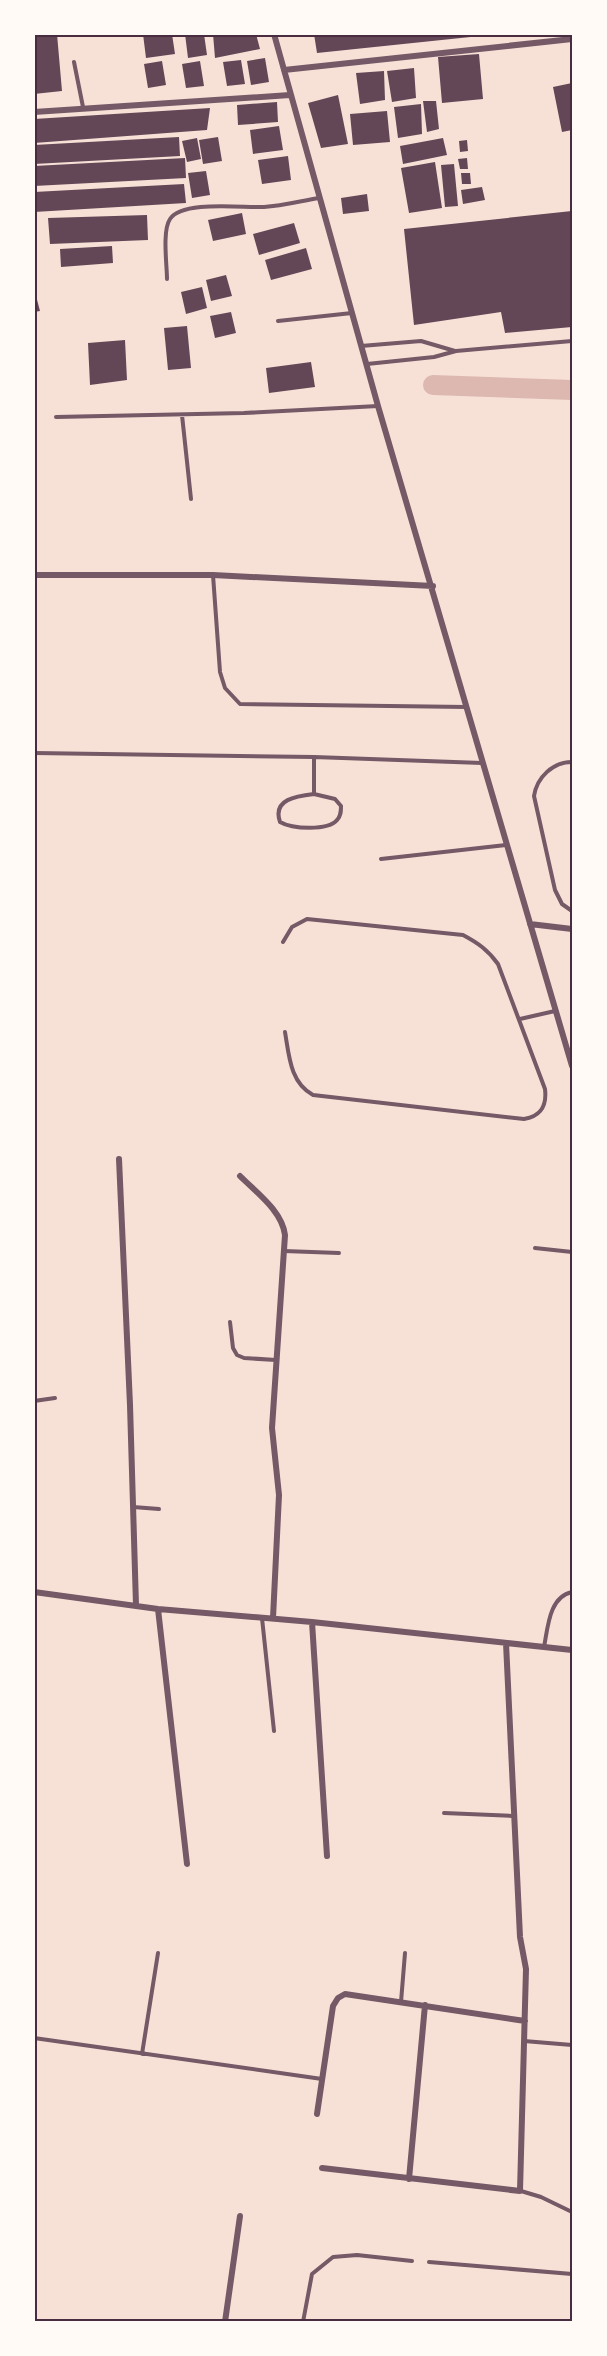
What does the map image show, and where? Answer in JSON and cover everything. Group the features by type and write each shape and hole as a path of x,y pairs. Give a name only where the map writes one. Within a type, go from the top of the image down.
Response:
{"street":[{"path":"274,34 378,406 573,1066"},
{"path":"284,70 573,39"},
{"path":"34,112 290,95"},
{"path":"35,575 213,575 433,586"},
{"path":"530,924 573,929"},
{"path":"119,1159 136,1605"},
{"path":"240,1176 284,1224 272,1428 279,1495 273,1618"},
{"path":"34,1592 158,1609 273,1618 573,1650"},
{"path":"158,1609 187,1864"},
{"path":"312,1622 327,1856"},
{"path":"322,2168 520,2191 526,1969 520,1937 506,1643"},
{"path":"317,2114 333,2006 338,1998 345,1994 525,2021"},
{"path":"409,2179 425,2006"},
{"path":"225,2322 240,2216"}],"lane":[{"path":"74,62 83,107"},
{"path":"167,279 166,225 171,216 206,207 266,207 319,198"},
{"path":"278,321 352,312"},
{"path":"361,346 421,341 456,351"},
{"path":"366,364 434,357 456,351 573,341"},
{"path":"56,417 182,415 378,406"},
{"path":"182,415 191,499"},
{"path":"34,564 35,575"},
{"path":"213,575 220,672 225,688 240,704 467,707"},
{"path":"34,753 314,756 483,763"},
{"path":"314,756 314,794"},
{"path":"573,762 556,765 544,775 536,785 534,796 555,890 562,904 573,911"},
{"path":"314,794 335,799 341,806 341,815 336,822 328,826 289,827 280,822 279,808 286,800 298,795 314,794"},
{"path":"381,859 506,844"},
{"path":"283,942 292,927 307,919 463,936 480,944 491,953 498,964 520,1019 545,1089 544,1108 538,1114 524,1119 313,1095 304,1090 297,1081 291,1067 285,1032"},
{"path":"520,1019 556,1011"},
{"path":"535,1248 573,1252"},
{"path":"284,1251 339,1253"},
{"path":"230,1322 233,1348 237,1355 243,1358 276,1360"},
{"path":"34,1401 55,1398"},
{"path":"133,1507 159,1509"},
{"path":"544,1647 553,1606 559,1597 573,1592"},
{"path":"262,1617 274,1731"},
{"path":"444,1813 513,1816"},
{"path":"142,2054 158,1953"},
{"path":"401,2002 405,1953"},
{"path":"34,2038 323,2079"},
{"path":"524,2041 573,2046"},
{"path":"520,2191 541,2197 573,2212"},
{"path":"303,2322 312,2274 333,2257 357,2255 412,2261"},
{"path":"429,2262 573,2274"}],"building":[{"path":"57,34 62,91 34,94 34,36"},
{"path":"143,34 172,34 175,54 146,58"},
{"path":"185,34 204,34 207,55 188,58"},
{"path":"213,34 256,34 260,49 215,58"},
{"path":"314,34 480,34 480,36 317,53"},
{"path":"479,54 483,99 442,103 438,57"},
{"path":"265,58 269,82 251,85 247,61"},
{"path":"241,60 245,84 227,86 223,62"},
{"path":"162,61 166,85 148,88 144,64"},
{"path":"200,61 204,86 186,88 182,64"},
{"path":"414,68 416,98 392,102 387,71"},
{"path":"384,71 385,100 360,104 356,73"},
{"path":"572,83 572,130 562,132 553,87"},
{"path":"338,95 348,144 321,148 308,103"},
{"path":"423,101 436,101 439,129 427,132"},
{"path":"277,102 278,122 238,125 237,105"},
{"path":"421,104 422,134 398,138 394,107"},
{"path":"210,108 207,130 34,143 34,119"},
{"path":"387,111 390,142 353,145 350,114"},
{"path":"279,126 283,150 253,154 250,130"},
{"path":"179,137 180,156 34,164 34,145"},
{"path":"218,137 222,161 203,164 199,140"},
{"path":"197,138 201,159 187,162 182,141"},
{"path":"443,138 447,155 403,164 400,146"},
{"path":"467,140 468,151 460,152 459,141"},
{"path":"288,156 291,180 262,184 258,160"},
{"path":"185,158 186,178 34,186 34,166"},
{"path":"467,158 468,169 460,169 458,159"},
{"path":"435,162 442,208 409,213 401,168"},
{"path":"454,164 458,206 445,207 441,165"},
{"path":"206,171 210,195 192,198 188,173"},
{"path":"461,173 470,173 471,184 462,184"},
{"path":"184,184 186,203 34,212 34,192"},
{"path":"482,187 485,200 463,204 461,190"},
{"path":"367,194 369,211 343,214 341,198"},
{"path":"572,211 572,327 505,333 501,312 414,325 404,229"},
{"path":"242,213 246,234 213,241 208,220"},
{"path":"147,215 148,240 50,244 48,218"},
{"path":"294,223 300,243 259,255 253,234"},
{"path":"112,246 113,263 61,267 60,249"},
{"path":"306,248 312,269 271,280 265,260"},
{"path":"226,275 232,296 211,301 206,280"},
{"path":"202,287 207,308 186,314 181,292"},
{"path":"34,292 40,311 34,312"},
{"path":"231,312 236,333 215,338 210,316"},
{"path":"187,326 191,368 168,370 164,328"},
{"path":"125,340 127,380 90,385 88,343"},
{"path":"311,362 315,387 269,393 266,368"}],"waterway":[{"path":"433,385 572,390"}]}
